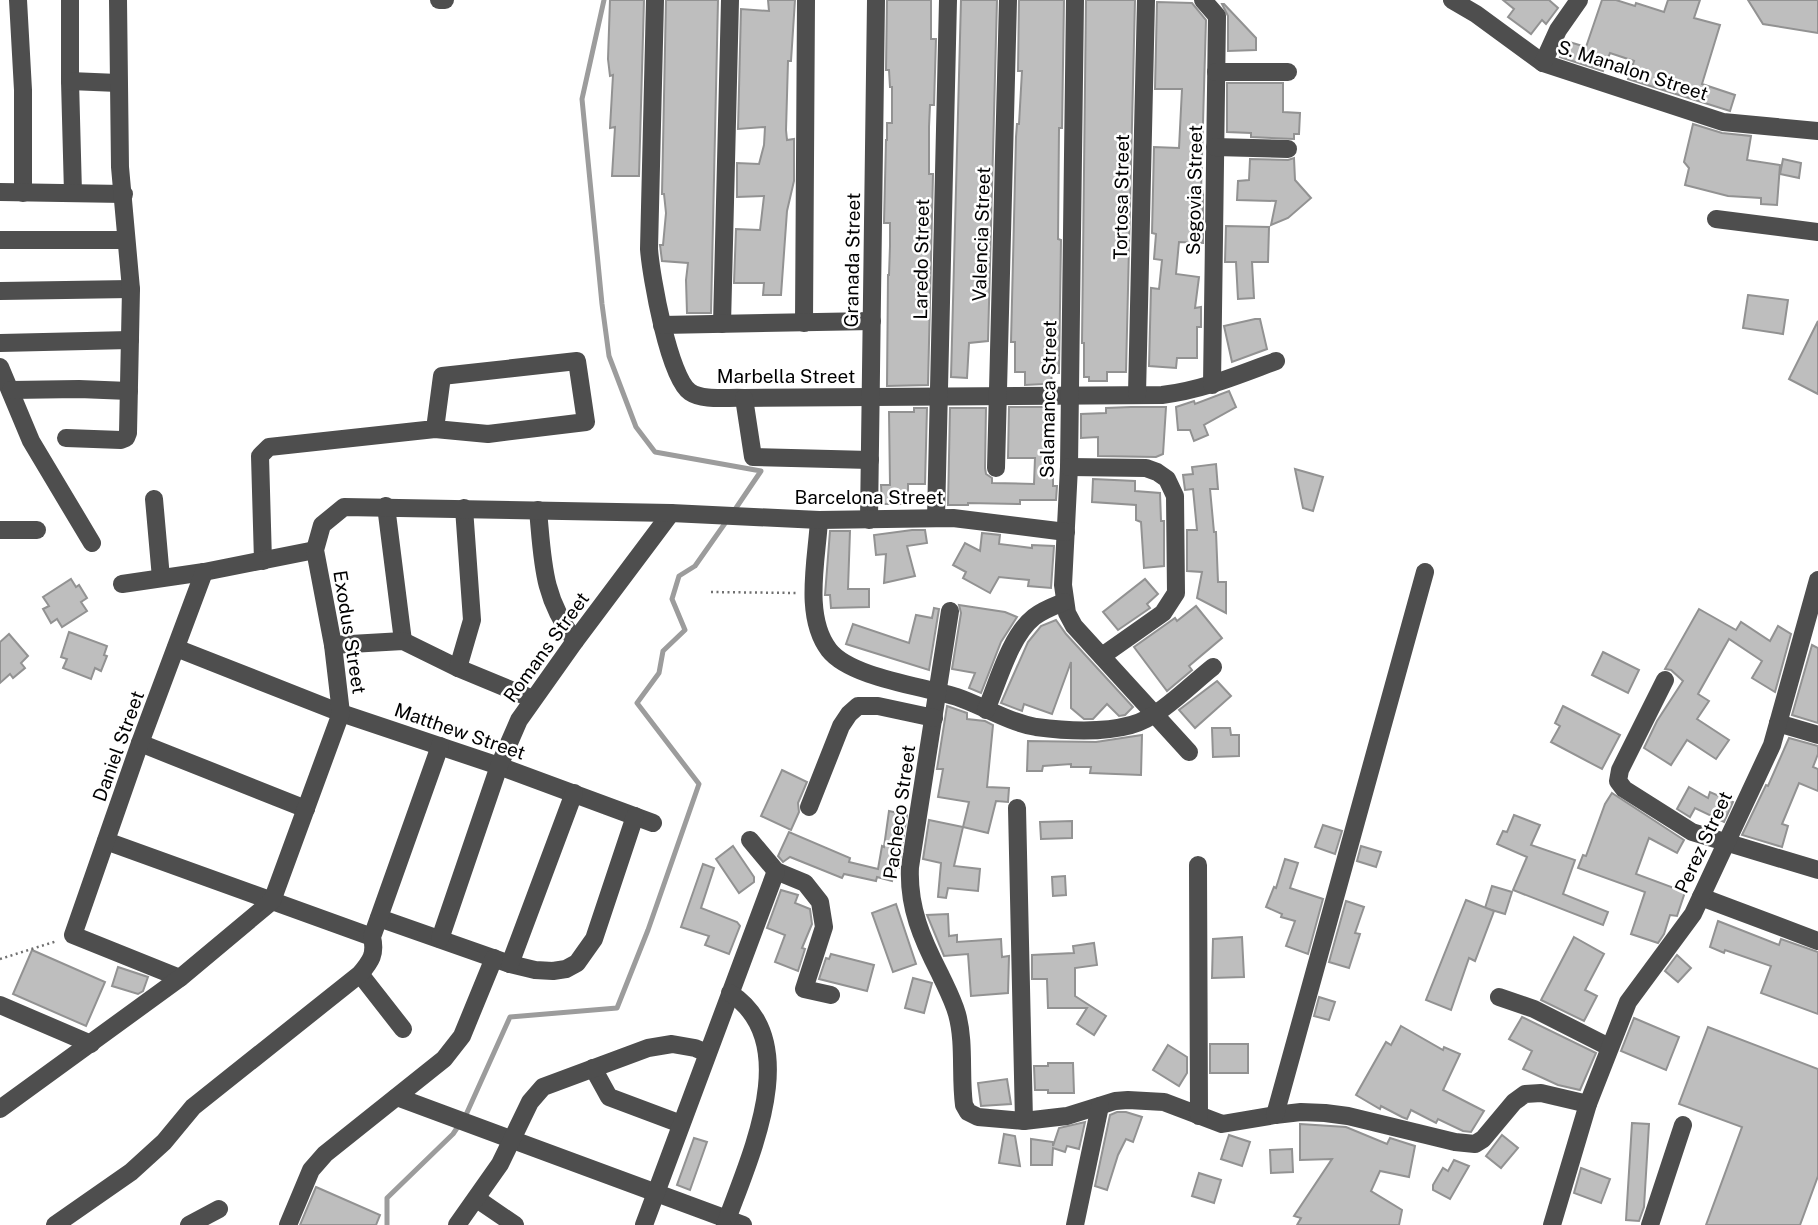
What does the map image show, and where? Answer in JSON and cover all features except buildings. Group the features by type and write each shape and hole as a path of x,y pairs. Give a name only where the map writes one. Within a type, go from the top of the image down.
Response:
{"street":[{"path":"18,0 23,90 23,193"},
{"path":"70,0 74,193"},
{"path":"66,438 125,438 128,433 131,289 120,167 118,0"},
{"name":"Marbella Street","path":"654,0 649,249 651,273 662,326 682,383 690,392 699,396 744,398 1190,392 1276,361"},
{"path":"722,324 730,0"},
{"path":"804,323 806,0"},
{"name":"Granada Street","path":"869,520 876,0"},
{"name":"Laredo Street","path":"936,518 948,0"},
{"name":"Valencia Street","path":"996,468 1009,0"},
{"name":"Salamanca Street","path":"1075,0 1069,467 1064,602 1074,626 1189,752"},
{"name":"Tortosa Street","path":"1137,394 1146,0"},
{"name":"Segovia Street","path":"1203,0 1217,16 1212,386"},
{"name":"S. Manalon Street","path":"1452,0 1476,14 1543,63 1723,122 1818,131"},
{"path":"1543,63 1558,30 1579,0"},
{"path":"1216,72 1288,72"},
{"path":"70,81 118,83"},
{"path":"1215,147 1288,149"},
{"path":"0,192 124,194"},
{"path":"1716,219 1818,232"},
{"path":"0,240 126,240"},
{"path":"0,291 131,289"},
{"path":"662,326 872,321"},
{"path":"0,343 130,340"},
{"path":"263,561 260,456 263,450 269,447 435,429 488,434 586,422 577,361 442,376 435,429"},
{"path":"0,368 37,453 92,543"},
{"path":"11,390 129,391"},
{"path":"744,398 753,457 870,460"},
{"path":"1069,467 1146,468 1167,479 1175,496 1176,593 1163,613 1102,656"},
{"path":"154,499 161,578"},
{"path":"386,506 403,641"},
{"name":"Exodus Street","path":"0,1109 180,978 272,901 341,712 333,645 315,550 322,525 344,507 671,513"},
{"path":"458,668 472,620 464,508"},
{"path":"538,510 544,575 550,597 559,620 575,641"},
{"name":"Barcelona Street","path":"671,513 819,520 936,518 1066,532"},
{"name":"Romans Street","path":"440,939 499,766 519,720 671,513"},
{"path":"819,520 815,593 820,632 829,650 842,662 860,671 938,692 1032,726 1066,730 1107,729 1130,726 1145,720 1213,667"},
{"path":"0,530 37,530"},
{"path":"122,584 204,572 315,550"},
{"name":"Daniel Street","path":"73,935 140,743 204,572"},
{"path":"1275,1115 1424,572"},
{"name":"Perez Street","path":"1552,1225 1588,1104 1628,1002 1693,914 1772,746 1778,723 1810,643 1818,580"},
{"path":"986,710 1015,642 1024,628 1035,616 1064,602"},
{"name":"Pacheco Street","path":"950,611 909,887 912,908 922,936 956,1011 961,1032 964,1105 968,1112 978,1117 1024,1121 1067,1116 1115,1101 1146,1100 1184,1108 1222,1124 1301,1112 1348,1116 1455,1142 1475,1144 1483,1139 1514,1102 1525,1094 1541,1093 1588,1104"},
{"path":"333,645 403,641 458,668 533,699"},
{"name":"Matthew Street","path":"176,648 341,712 653,823"},
{"path":"1665,680 1620,770 1618,781 1624,789 1692,832 1818,870"},
{"path":"809,807 841,726 858,706 867,704 934,718"},
{"path":"1778,723 1818,735"},
{"path":"140,743 306,809"},
{"path":"55,1225 131,1172 164,1142 193,1107 360,974 373,956 372,937 440,746"},
{"path":"288,1225 311,1170 325,1154 444,1059 462,1036 502,961 574,793"},
{"path":"1017,807 1024,1121"},
{"path":"379,918 502,961 535,970 566,969 577,963 594,939 635,816"},
{"path":"750,840 776,871 805,883 820,902 824,927 804,989 831,995"},
{"path":"106,841 372,937"},
{"path":"1198,865 1199,1116"},
{"path":"644,1225 776,871"},
{"path":"1701,897 1818,941"},
{"path":"73,935 180,978"},
{"path":"360,974 403,1029"},
{"path":"397,1097 732,1223 762,1116 769,1080 767,1051 757,1024 744,1001 730,993"},
{"path":"1499,997 1534,1009 1609,1047"},
{"path":"0,1005 91,1044"},
{"path":"457,1225 477,1199 514,1140 530,1102 543,1087 649,1048 672,1044 707,1053"},
{"path":"593,1068 609,1097 681,1124"},
{"path":"1075,1225 1100,1106"},
{"path":"1650,1225 1683,1125"},
{"path":"477,1199 515,1225"},
{"path":"189,1225 219,1209 212,1225"}],"path":[{"path":"710,592 815,593"},
{"path":"0,959 73,935"}],"waterway":[{"path":"604,0 582,99 609,356 636,427 655,452 761,471 734,511"},
{"path":"465,1117 510,1017 617,1008 648,930 699,784 637,703 659,673 663,651 685,630 672,599 679,576 695,566 728,519"},
{"path":"387,1225 387,1198 459,1125"}]}
